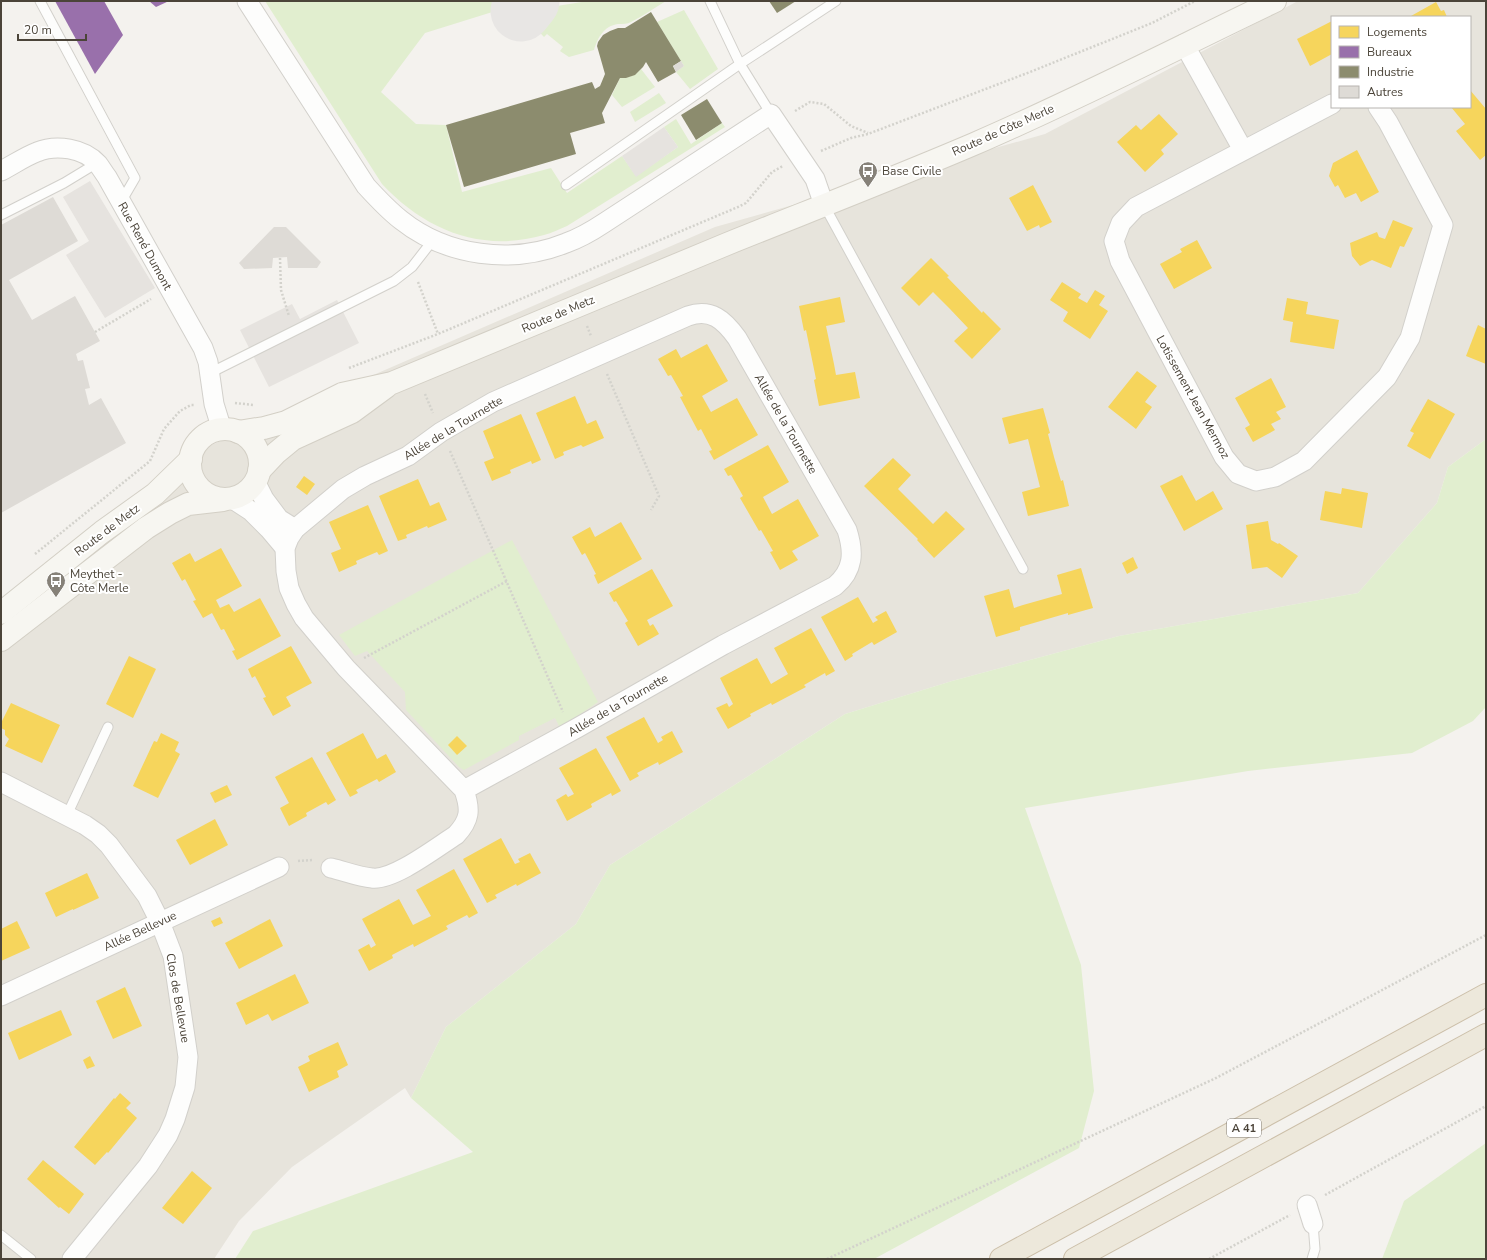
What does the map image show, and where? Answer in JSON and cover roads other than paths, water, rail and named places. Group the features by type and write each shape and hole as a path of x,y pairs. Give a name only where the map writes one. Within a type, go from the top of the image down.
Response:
{"highway":[{"name":"A 41","path":"1002,1259 1486,995"},
{"path":"1075,1259 1486,1035"}],"main road":[{"name":"Route de Côte Merle","path":"725,245 974,144 1091,91 1184,44 1275,1"},
{"name":"Route de Metz","path":"230,431 264,428 286,422 342,394 392,383 725,245"},
{"name":"Route de Metz","path":"257,476 276,453 293,439 352,412 392,383"},
{"path":"230,431 247,437 255,448 260,461 257,476 245,493 238,497 227,499 206,494 199,487 193,479 191,459 194,448 201,439 211,432 230,431"},
{"name":"Route de Metz","path":"1,613 102,532 155,494 191,459"},
{"name":"Route de Metz","path":"1,640 146,528 170,513 188,504 227,499"}],"street":[{"path":"247,1 366,186 382,205 401,221 419,233 434,240 468,252 506,255 544,251 565,244 594,229 774,118 815,179 824,205"},
{"path":"1184,44 1243,150"},
{"name":"Lotissement Jean Mermoz","path":"1331,105 1136,207 1121,223 1114,241 1120,261 1224,457 1238,474 1256,481 1275,477 1304,461 1388,377 1410,338 1443,225 1388,122 1379,108"},
{"name":"Rue René Dumont","path":"1,171 37,151 51,148 67,148 83,153 97,163 121,202 203,348 208,362 214,404 230,431"},
{"name":"Allée de la Tournette","path":"284,548 296,529 343,489 365,476 408,456 442,432 493,402 599,354 698,313 708,314 721,319 730,328 847,530 851,544 852,557 849,569 844,579 836,586 723,645 464,790"},
{"path":"257,476 264,499 279,519 296,529"},
{"path":"227,499 251,511 269,529 284,548 289,588 296,604 317,634 346,668 464,790 469,803 469,816 464,827 456,835 396,873 385,878 373,878 330,868"},
{"name":"Clos de Bellevue","path":"1,782 85,825 98,834 109,845 147,896 160,922 172,956 185,1033 188,1057 185,1087 175,1119 168,1135 148,1166 72,1259"},
{"name":"Allée Bellevue","path":"1,996 279,867"},
{"path":"1307,1206 1313,1224"}],"lane":[{"path":"40,1 135,178 121,202"},
{"path":"710,1 740,64 774,118"},
{"path":"566,185 740,64 836,1"},
{"path":"1,215 64,183 97,163"},
{"path":"824,205 1023,569"},
{"path":"210,373 394,281 412,267 434,240"},
{"path":"66,815 108,727"},
{"path":"1312,1259 1315,1249 1313,1224"},
{"path":"1,1235 31,1259"}],"place":[{"name":"Base Civile","path":"868,188"},
{"name":"Meythet - Côte Merle","path":"56,598"}]}
